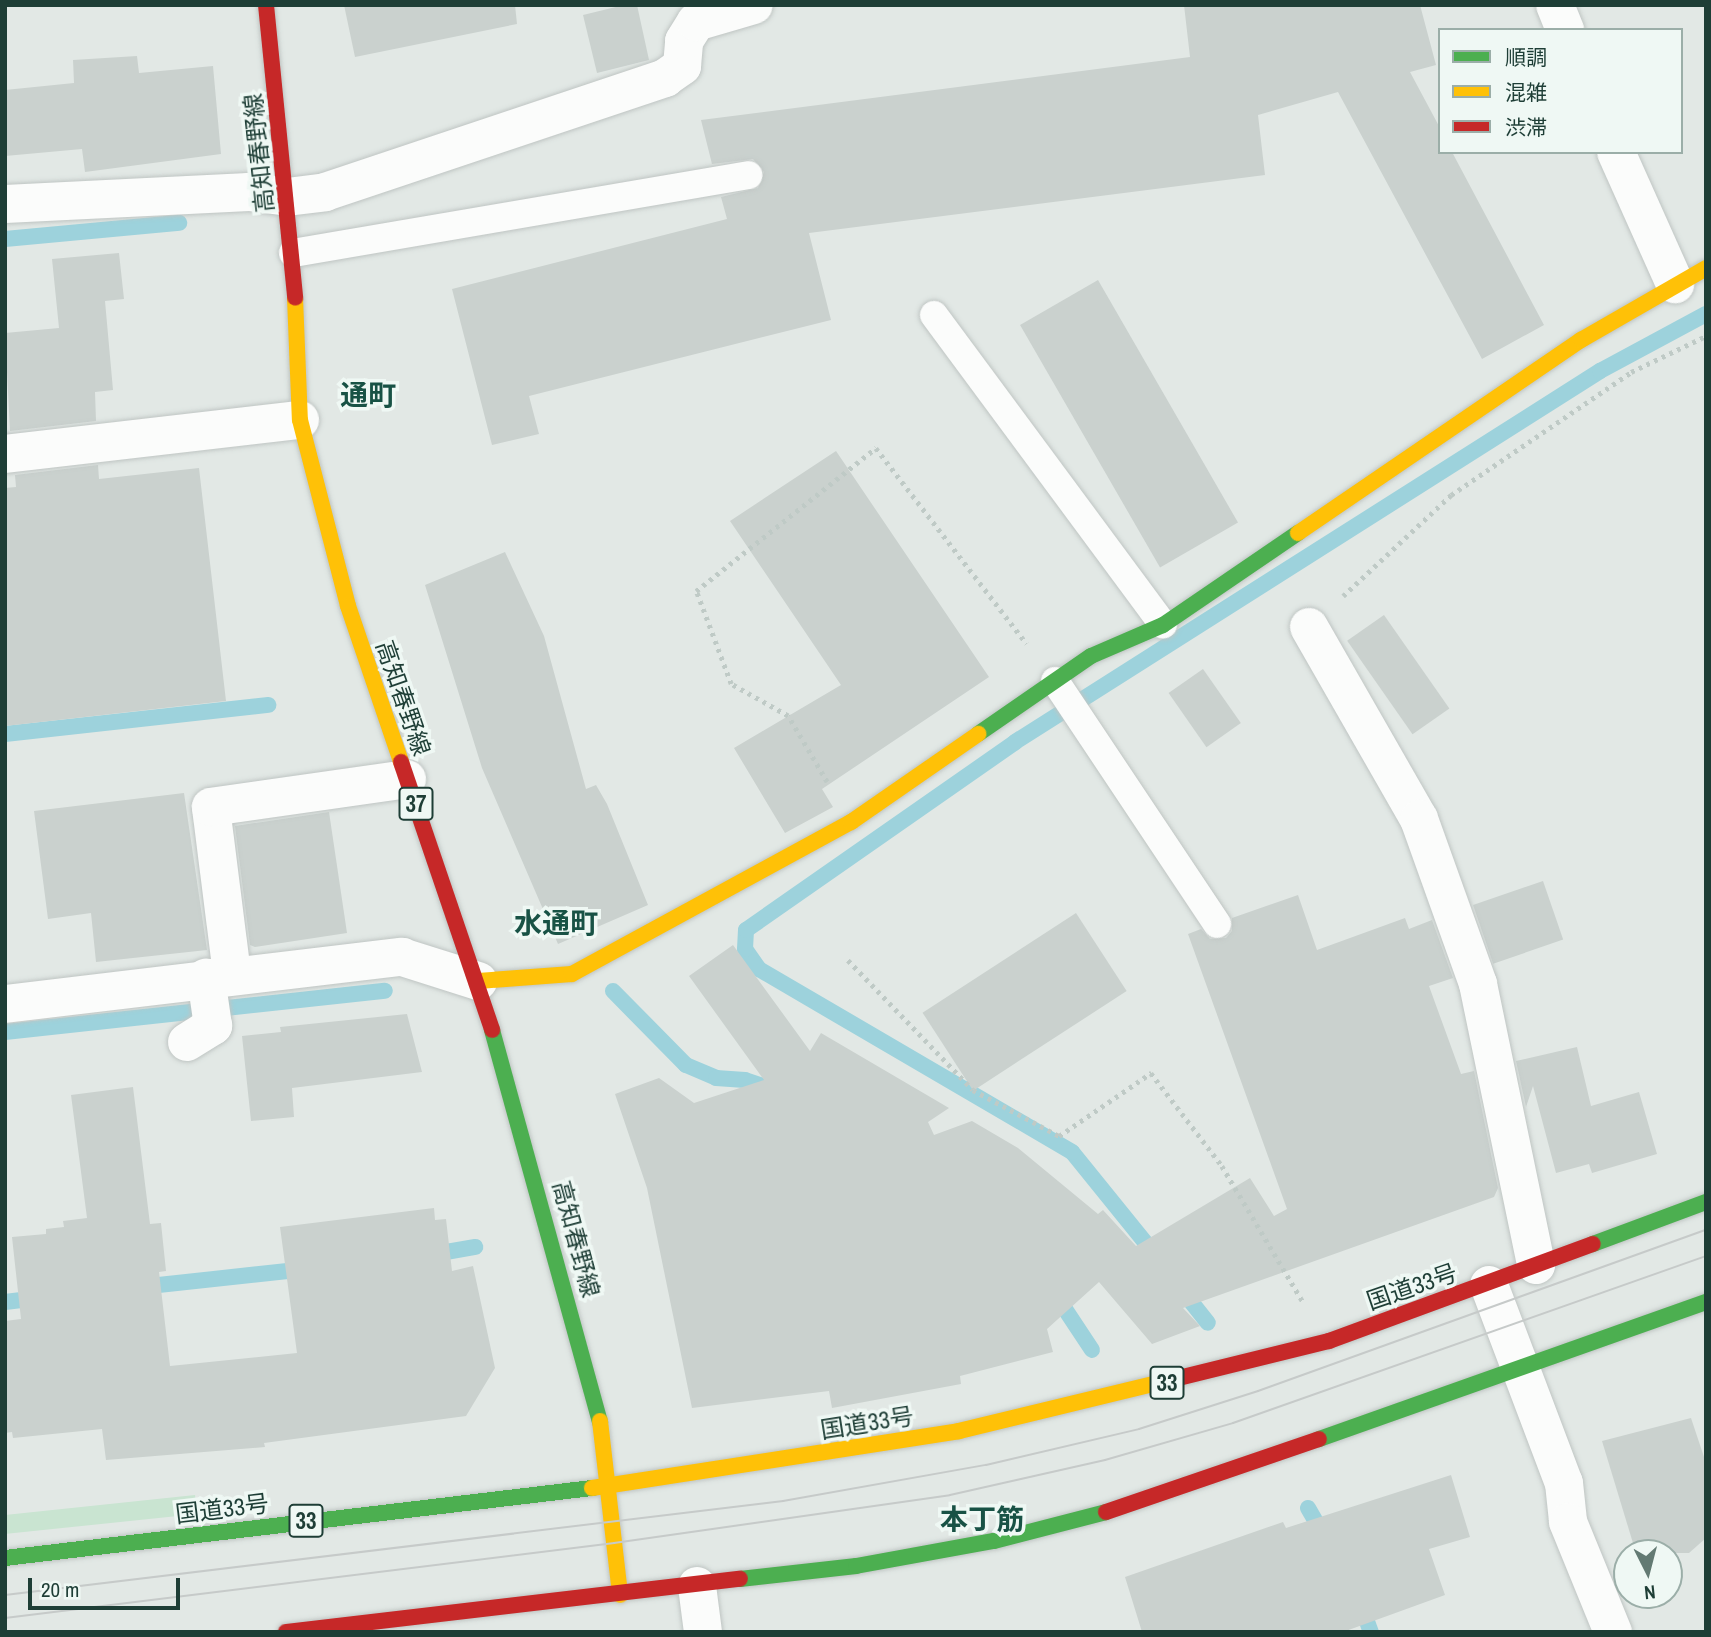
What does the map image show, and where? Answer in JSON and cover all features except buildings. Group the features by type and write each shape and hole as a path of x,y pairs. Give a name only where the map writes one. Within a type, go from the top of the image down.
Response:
{"main road":[{"name":"高知春野線","path":"265,5 293,253 300,419 348,606 478,981 598,1406 620,1595"},
{"path":"478,981 572,974 851,822 1091,656 1163,625 1581,340 1690,276"},
{"name":"国道33号","path":"5,1558 607,1486 959,1431 1329,1341 1489,1285 1706,1202"},
{"path":"286,1632 856,1566 1059,1524 1521,1371 1706,1302"}],"street":[{"path":"5,204 249,192 287,197 383,174 665,78 682,66 684,41 696,22 754,5"},
{"path":"1555,5 1564,28"},
{"path":"1617,154 1690,276"},
{"path":"5,454 300,419"},
{"path":"1309,627 1419,819 1478,984 1536,1265"},
{"path":"200,1034 219,976 211,807 407,779"},
{"path":"5,1004 219,976 402,957 478,981"},
{"path":"1489,1285 1564,1483 1568,1522 1612,1632"},
{"path":"697,1586 704,1632"}],"lane":[{"path":"293,253 748,175"},
{"path":"934,315 1163,625"},
{"path":"1055,681 1217,924"}],"path":[{"path":"1309,627 1451,495 1630,372 1706,336"},
{"path":"851,822 788,716 731,684 696,591 876,447 1055,681"},
{"path":"849,960 973,1090 1059,1136 1151,1073 1222,1166 1329,1341"}],"green space":[{"path":"195,1495 197,1514 7,1534 5,1515"}],"waterway":[{"path":"5,239 179,223"},
{"path":"1157,1257 1072,1152 759,969 745,949 746,930 1015,742 1600,371 1706,314"},
{"path":"5,734 268,705"},
{"path":"5,1032 385,991"},
{"path":"613,991 686,1065 716,1078 745,1080 774,1090"},
{"path":"429,1255 475,1247"},
{"path":"140,1287 306,1269"},
{"path":"1181,1289 1208,1323"},
{"path":"1055,1294 1092,1350"},
{"path":"5,1302 38,1298"},
{"path":"1308,1508 1324,1536"},
{"path":"1361,1605 1371,1632"}],"tram line":[{"path":"5,1595 783,1501 986,1465 1139,1429 1258,1391 1706,1230"},
{"path":"5,1618 614,1543 950,1495 1105,1460 1233,1423 1706,1256"}],"traffic: fast":[{"path":"978,734 1091,656 1163,625 1298,533"},
{"path":"492,1030 600,1421"},
{"path":"1593,1244 1706,1202"},
{"path":"1319,1439 1706,1302"},
{"path":"5,1558 592,1488"},
{"path":"740,1579 856,1566 994,1541 1106,1512"}],"traffic: slow":[{"path":"1298,533 1581,340 1706,268"},
{"path":"295,298 300,420 348,606 401,762"},
{"path":"478,981 572,974 851,822 978,734"},
{"path":"592,1488 959,1431 1166,1381"},
{"path":"600,1421 620,1595"}],"traffic: jam":[{"path":"266,5 295,298"},
{"path":"401,762 492,1030"},
{"path":"1166,1381 1329,1341 1593,1244"},
{"path":"1106,1512 1319,1439"},
{"path":"286,1632 740,1579"}],"district":[{"name":"通町","path":"368,395"},
{"name":"水通町","path":"556,923"},
{"name":"本丁筋","path":"982,1519"}]}
